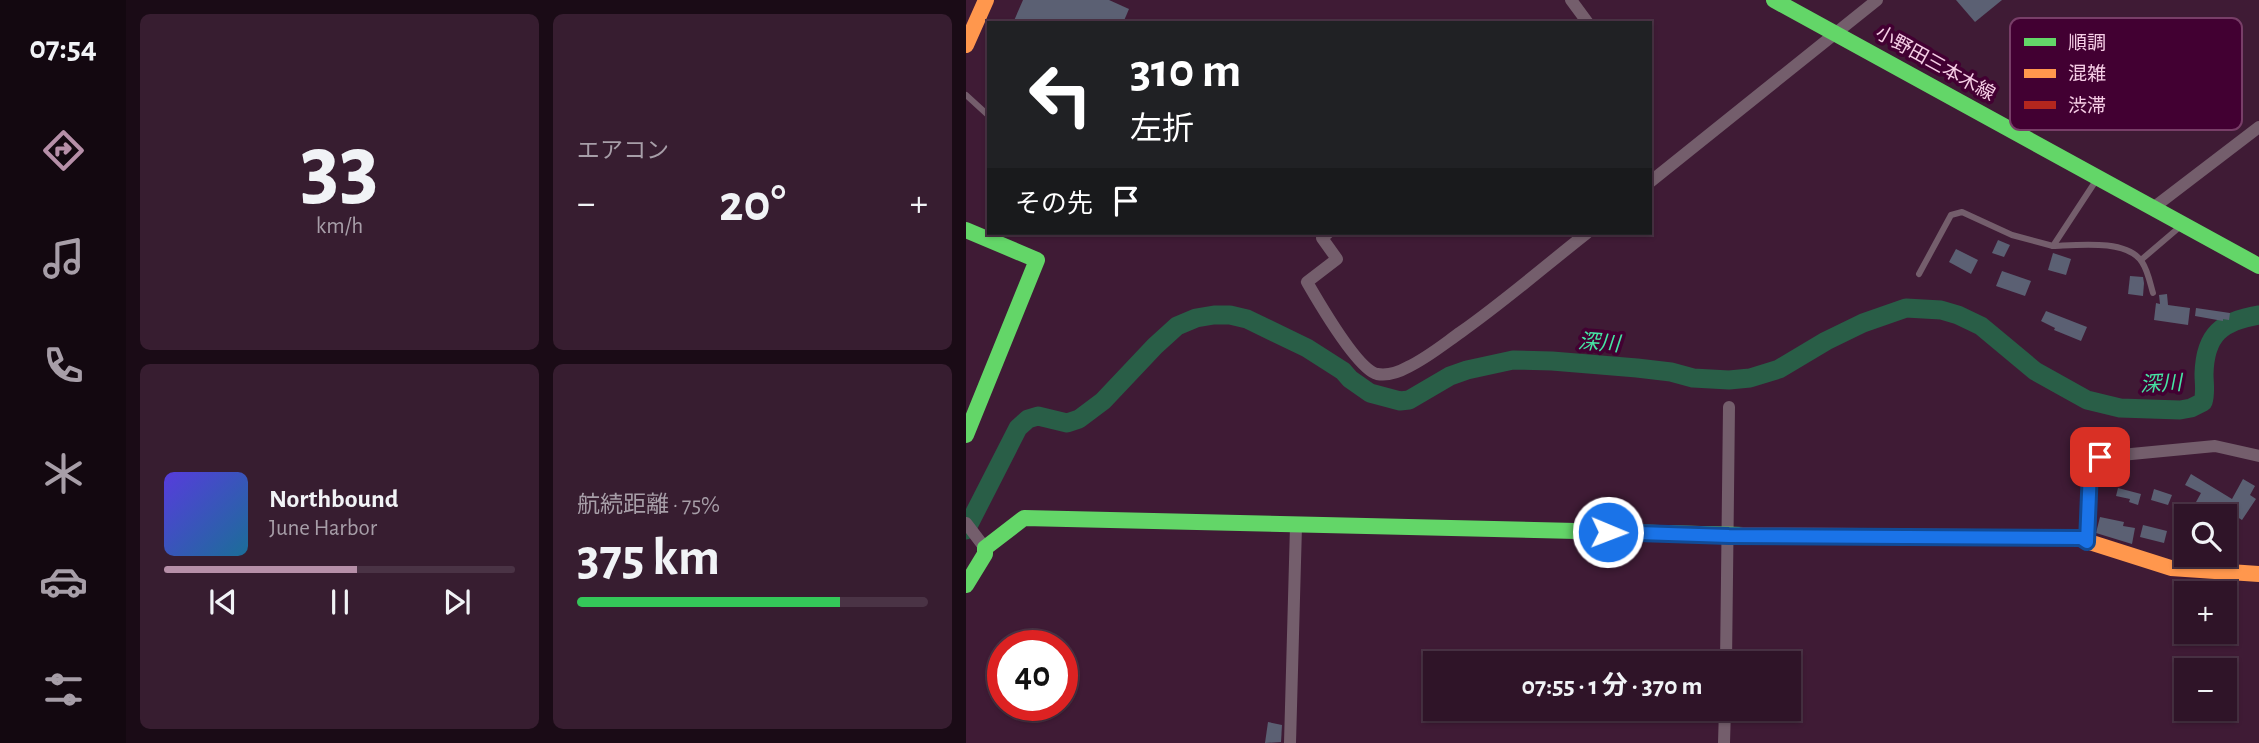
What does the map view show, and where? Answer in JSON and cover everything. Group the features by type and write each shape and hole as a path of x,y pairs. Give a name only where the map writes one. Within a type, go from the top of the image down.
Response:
{"street":[{"path":"966,46 985,0"},
{"path":"1570,0 1586,21"},
{"name":"小野田三本木線","path":"1774,0 2010,130"},
{"path":"1652,180 1877,0"},
{"path":"2153,208 2259,127"},
{"name":"小野田三本木線","path":"2010,130 2259,266"},
{"path":"966,230 1037,260 966,435"},
{"path":"1326,235 1322,238 1337,259 1307,282 1354,354 1374,373 1385,374 1409,367 1437,349 1584,235"},
{"path":"1726,651 1729,407"},
{"path":"2087,542 2090,470 2094,460 2100,457 2215,446 2259,456"},
{"path":"966,585 982,559 985,548 1024,518 1729,536 2081,538 2171,568 2259,575"},
{"path":"966,523 985,548"},
{"path":"1290,743 1296,526"},
{"path":"1724,743 1725,721"}],"lane":[{"path":"966,95 987,115"},
{"path":"2053,246 2098,178"},
{"path":"1919,274 1951,215 1962,212 2012,234 2053,246 2118,247 2141,260 2153,293"},
{"path":"2141,260 2183,225"}],"building":[{"path":"1023,0 1109,0 1129,9 1124,21 1014,21"},
{"path":"1956,0 2002,0 1975,22"},
{"path":"1998,240 2010,245 2004,257 1992,253"},
{"path":"1956,249 1978,260 1971,274 1949,262"},
{"path":"2053,253 2071,259 2066,275 2048,270"},
{"path":"2002,271 2031,281 2025,296 1996,286"},
{"path":"2130,276 2143,277 2143,296 2128,294"},
{"path":"2167,294 2168,305 2190,308 2188,325 2154,320 2156,303 2160,304 2159,295"},
{"path":"2196,308 2230,313 2229,320 2195,316"},
{"path":"2046,311 2087,327 2081,341 2054,330 2055,328 2041,321"},
{"path":"2191,474 2232,499 2243,479 2255,486 2250,495 2256,499 2242,520 2237,517 2237,504 2200,504 2196,502 2201,493 2185,485"},
{"path":"2118,488 2141,494 2138,505 2129,502 2130,499 2116,496"},
{"path":"2154,489 2172,495 2168,505 2151,500"},
{"path":"2100,517 2124,522 2123,526 2135,528 2132,544 2096,533"},
{"path":"2143,525 2167,531 2164,543 2140,537"},
{"path":"1268,722 1282,725 1281,742 1265,743"}],"waterway":[{"name":"深川","path":"966,530 1018,428 1028,419 1038,416 1067,423 1079,419 1103,401 1177,326 1196,318 1214,315 1247,319 1307,348 1343,371 1370,393 1400,401 1409,400 1450,376 1513,360 1637,368 1693,378 1750,378 1779,369 1863,323 1906,308 1941,310 1981,326 2035,371 2087,400 2120,408 2180,410 2203,402 2205,360 2212,339 2235,321 2259,315"}],"traffic: fast":[{"path":"1774,0 2010,129"},
{"path":"2011,130 2259,266"},
{"path":"966,230 1037,260 966,435"},
{"path":"966,585 985,554 985,548 1024,518 1743,535"}],"traffic: slow":[{"path":"966,45 986,0"},
{"path":"2086,541 2171,568 2259,574"}],"traffic: jam":[{"path":"1743,535 2081,538 2086,541"}],"route":[{"path":"1608,532 1729,536 2081,538 2087,542 2090,470 2094,460 2100,457"}]}
